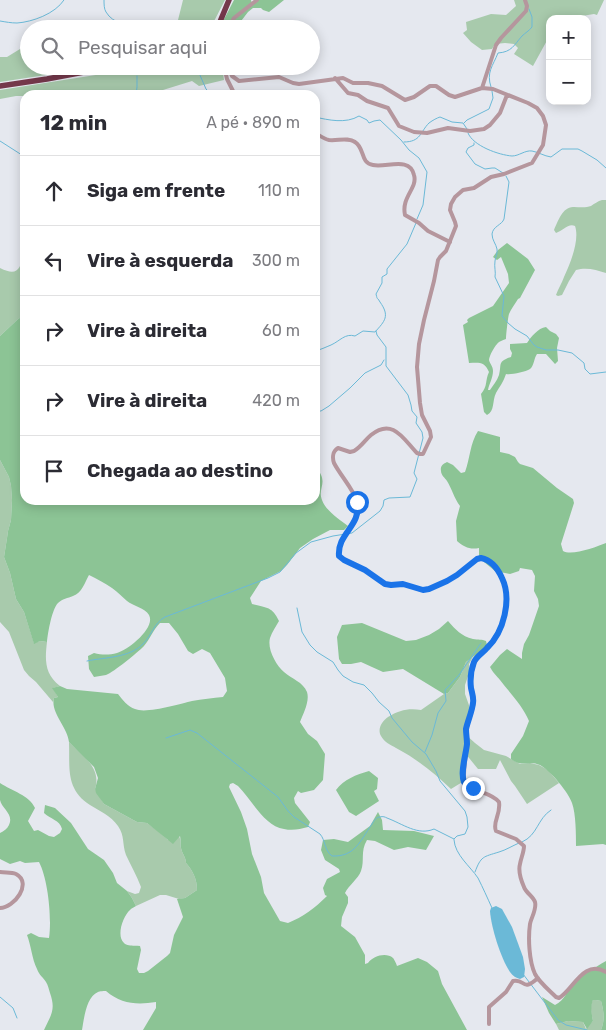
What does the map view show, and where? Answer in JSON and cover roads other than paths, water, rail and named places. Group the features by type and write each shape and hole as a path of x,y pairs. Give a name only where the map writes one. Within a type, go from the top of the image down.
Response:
{"highway":[{"path":"221,20 229,0"},
{"path":"0,86 68,75"}],"street":[{"path":"233,20 258,0"},
{"path":"482,88 496,45 500,38 526,12 525,0"},
{"path":"226,75 232,90"},
{"path":"232,75 241,82 280,77 298,84 343,78 353,83 373,83 386,88 405,100 414,98 430,86 438,87 455,97 482,88 493,89 537,108 543,116 546,125 543,145 531,164 491,177 474,188 463,190 455,197 450,208 456,224 446,251 438,260 419,344 417,367 419,392 422,415 430,431 430,440 423,454 414,450 401,434 383,428 372,434 354,451 350,452 340,448 336,450 333,457 334,463 355,498 358,508 354,523 340,544 339,556 365,570 385,584 403,584 419,589 429,589 447,581 477,559 487,560 495,566 503,579 507,600 501,626 488,648 476,659 471,674 470,682 474,701 466,729 465,782 499,802 500,811 494,827 496,831 516,839 524,846 519,868 524,888 535,901 529,939 535,974 559,998 586,971 598,969 606,972"},
{"path":"335,78 348,93 358,95 388,108 397,124 414,132 427,133 448,128 470,131 484,129 500,113 507,95"},
{"path":"320,135 328,139 354,141 361,147 366,162 370,164 381,166 404,164 410,168 415,175 415,179 404,204 405,215 428,231 450,242"},
{"path":"0,872 17,875 22,883 21,891 16,900 6,907 0,908"},
{"path":"489,1024 489,1007 506,992 514,980 527,985 538,978"}],"water":[{"path":"496,906 502,909 512,927 523,957 524,977 520,979 510,972 497,943 490,911 491,908"}],"waterway":[{"path":"32,20 49,13 64,0"},
{"path":"104,0 105,11 115,20"},
{"path":"491,87 489,77 498,53 510,50 532,27 532,17 529,9"},
{"path":"0,21 20,22"},
{"path":"200,75 207,90"},
{"path":"137,76 137,90"},
{"path":"464,123 489,109 493,98 492,91"},
{"path":"320,118 343,121 359,116 369,123 380,120 419,158 427,172 423,205 417,219"},
{"path":"404,142 410,142 420,136 429,123 440,117 452,122 463,123 467,129"},
{"path":"468,133 481,146 500,154 512,156 532,151 551,157 562,149 578,149 597,160 606,168"},
{"path":"0,141 20,154"},
{"path":"474,143 466,152 475,164 485,169 495,168 503,173"},
{"path":"506,176 509,182 504,219 494,229 492,234 497,251 495,277 504,296 502,316 515,329 527,336 537,347 572,353 584,363 585,369 590,374 606,372"},
{"path":"320,349 345,336 355,336 363,331 375,332 381,325 385,318 385,311 376,294 382,283 382,277 387,274 387,269 407,244 416,223"},
{"path":"87,661 117,656 137,649 149,637 158,622 165,617 268,578 280,572 296,553 311,542 352,533 380,511 384,500 410,497 417,479 414,473 423,438 422,432 416,423 417,417 412,411 408,395 386,366 386,347 376,331"},
{"path":"320,411 329,406 365,373 381,365 384,360"},
{"path":"297,608 302,632 310,645 333,662 343,676 353,682 364,685 389,711 392,718 412,742 426,754 440,781 465,811 468,827 465,834 454,839"},
{"path":"425,752 438,713 446,701 445,690 459,675 481,643"},
{"path":"166,738 190,730 197,733 278,797 294,817 320,834 332,856 340,856 352,851 375,819 381,817 416,830 428,831 434,829 454,839"},
{"path":"522,842 535,831 546,814 551,810"},
{"path":"454,840 457,851 478,878 492,908"},
{"path":"475,872 483,858 519,843"},
{"path":"523,974 558,1020 566,1025 587,1030"},
{"path":"0,997 13,1008 17,1018"}]}
